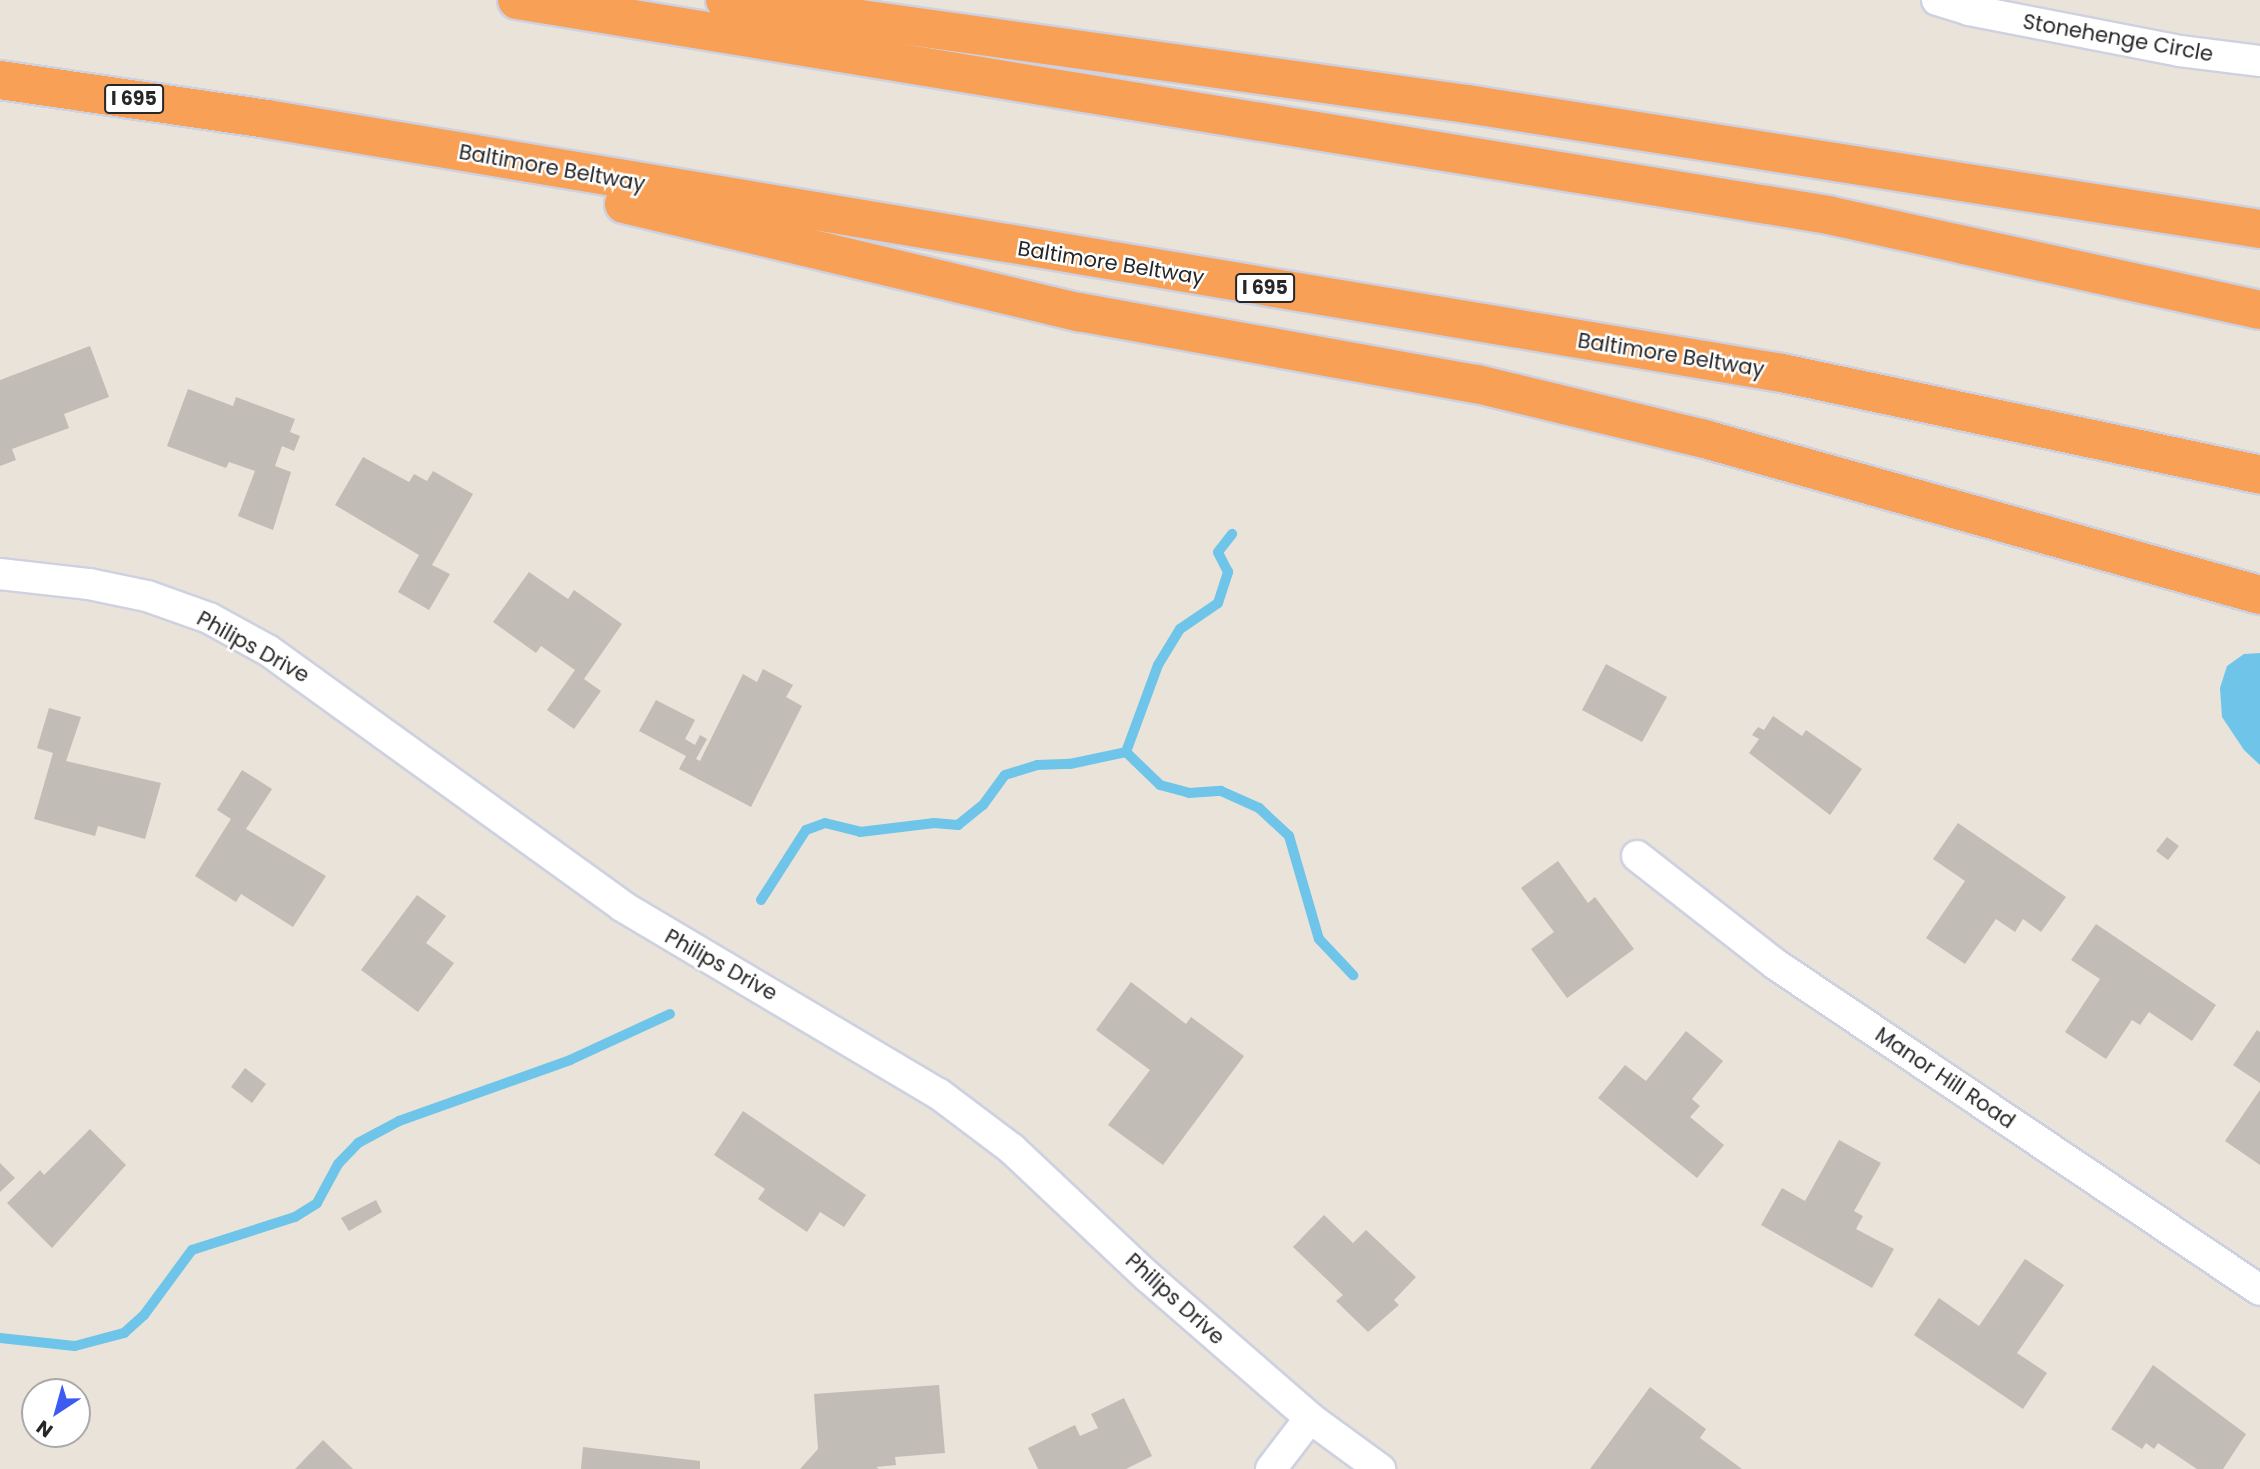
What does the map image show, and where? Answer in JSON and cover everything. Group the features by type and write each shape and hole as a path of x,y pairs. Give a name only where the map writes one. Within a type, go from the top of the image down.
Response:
{"highway":[{"path":"517,0 1828,215 2260,310"},
{"path":"725,0 1468,104 2260,229"},
{"name":"Baltimore Beltway","path":"0,80 267,119 1782,373 2260,475"},
{"path":"267,119 1079,312 1477,384 1688,434 2260,595"}],"street":[{"name":"Stonehenge Circle","path":"1937,0 2166,48 2260,61"},
{"name":"Philips Drive","path":"0,574 76,582 147,596 209,618 269,651 633,914 939,1094 1021,1157 1147,1277 1310,1418 1380,1469"},
{"name":"Manor Hill Road","path":"1637,856 1775,964 2260,1290"},
{"path":"1271,1469 1310,1418"}],"water":[{"path":"2260,653 2260,765 2244,750 2222,717 2220,688 2227,666 2244,654"}],"building":[{"path":"90,346 109,397 64,414 69,428 12,449 16,460 0,466 0,380"},
{"path":"188,389 233,406 236,397 295,419 290,432 300,436 294,451 282,446 275,466 291,472 273,530 238,516 255,471 229,462 226,468 167,446"},
{"path":"363,457 409,482 414,474 427,481 433,471 473,494 432,565 450,574 429,610 398,592 419,555 335,505"},
{"path":"529,572 568,599 574,590 622,624 584,679 601,691 574,729 547,710 575,670 541,646 536,653 493,622"},
{"path":"1606,664 1667,697 1642,742 1582,710"},
{"path":"763,669 793,685 786,697 802,706 751,807 679,769 686,756 639,731 656,700 695,720 685,739 695,745 700,735 707,739 696,759 700,761 743,674 757,682"},
{"path":"49,708 81,717 66,761 161,783 145,839 98,826 95,836 34,819 53,753 37,748"},
{"path":"1773,716 1802,736 1806,730 1862,769 1830,815 1749,753 1759,739 1752,735 1758,727 1764,730"},
{"path":"242,770 272,789 246,829 326,876 293,927 241,894 236,902 195,876 231,819 217,810"},
{"path":"1958,823 2066,897 2041,932 2023,919 2015,932 1996,919 1965,964 1926,938 1965,881 1933,859"},
{"path":"2167,837 2179,846 2168,860 2156,851"},
{"path":"1558,861 1588,903 1595,897 1634,949 1567,998 1531,949 1554,932 1521,888"},
{"path":"417,895 446,916 426,943 454,963 418,1012 361,970"},
{"path":"2096,924 2216,1005 2192,1041 2149,1012 2140,1025 2132,1020 2106,1059 2065,1032 2100,979 2071,960"},
{"path":"1131,982 1186,1024 1191,1017 1244,1056 1163,1165 1108,1125 1150,1070 1096,1030"},
{"path":"2257,1030 2260,1032 2260,1083 2233,1065"},
{"path":"1686,1031 1723,1061 1692,1099 1700,1106 1690,1117 1724,1145 1697,1178 1598,1098 1625,1065 1646,1081"},
{"path":"245,1068 266,1084 252,1103 231,1087"},
{"path":"2260,1090 2260,1165 2225,1141"},
{"path":"743,1111 866,1195 844,1227 820,1212 807,1232 758,1199 765,1189 714,1155"},
{"path":"90,1129 126,1165 52,1248 7,1203 40,1170 44,1175"},
{"path":"1839,1140 1881,1163 1854,1211 1863,1216 1856,1229 1894,1249 1872,1288 1761,1225 1782,1188 1805,1201"},
{"path":"0,1163 15,1178 0,1192"},
{"path":"376,1200 382,1212 349,1231 341,1218"},
{"path":"1324,1215 1353,1243 1366,1230 1416,1277 1394,1300 1399,1305 1368,1332 1336,1301 1343,1295 1293,1247"},
{"path":"2025,1259 2064,1285 2017,1353 2047,1373 2023,1409 1914,1335 1939,1298 1979,1326"},
{"path":"2153,1365 2246,1434 2223,1469 2197,1469 2158,1443 2154,1449 2146,1443 2142,1449 2111,1429"},
{"path":"939,1385 945,1453 895,1457 896,1465 876,1467 879,1469 800,1469 818,1449 814,1394"},
{"path":"1650,1387 1706,1429 1700,1438 1742,1469 1590,1469"},
{"path":"1124,1398 1152,1456 1126,1469 1038,1469 1028,1448 1075,1425 1080,1436 1098,1428 1091,1414"},
{"path":"323,1440 353,1469 295,1469"},
{"path":"583,1447 700,1461 700,1469 581,1469"}],"waterway":[{"path":"1126,752 1158,665 1180,629 1218,603 1228,572 1218,552 1232,534"},
{"path":"1126,752 1160,785 1189,793 1221,791 1259,808 1289,836 1319,939 1353,975"},
{"path":"761,900 806,830 825,823 860,832 934,823 958,825 983,805 1005,775 1037,765 1070,764 1126,752"},
{"path":"0,1338 75,1346 124,1333 144,1315 192,1250 295,1217 317,1203 338,1164 358,1143 399,1121 570,1060 670,1014"}]}
